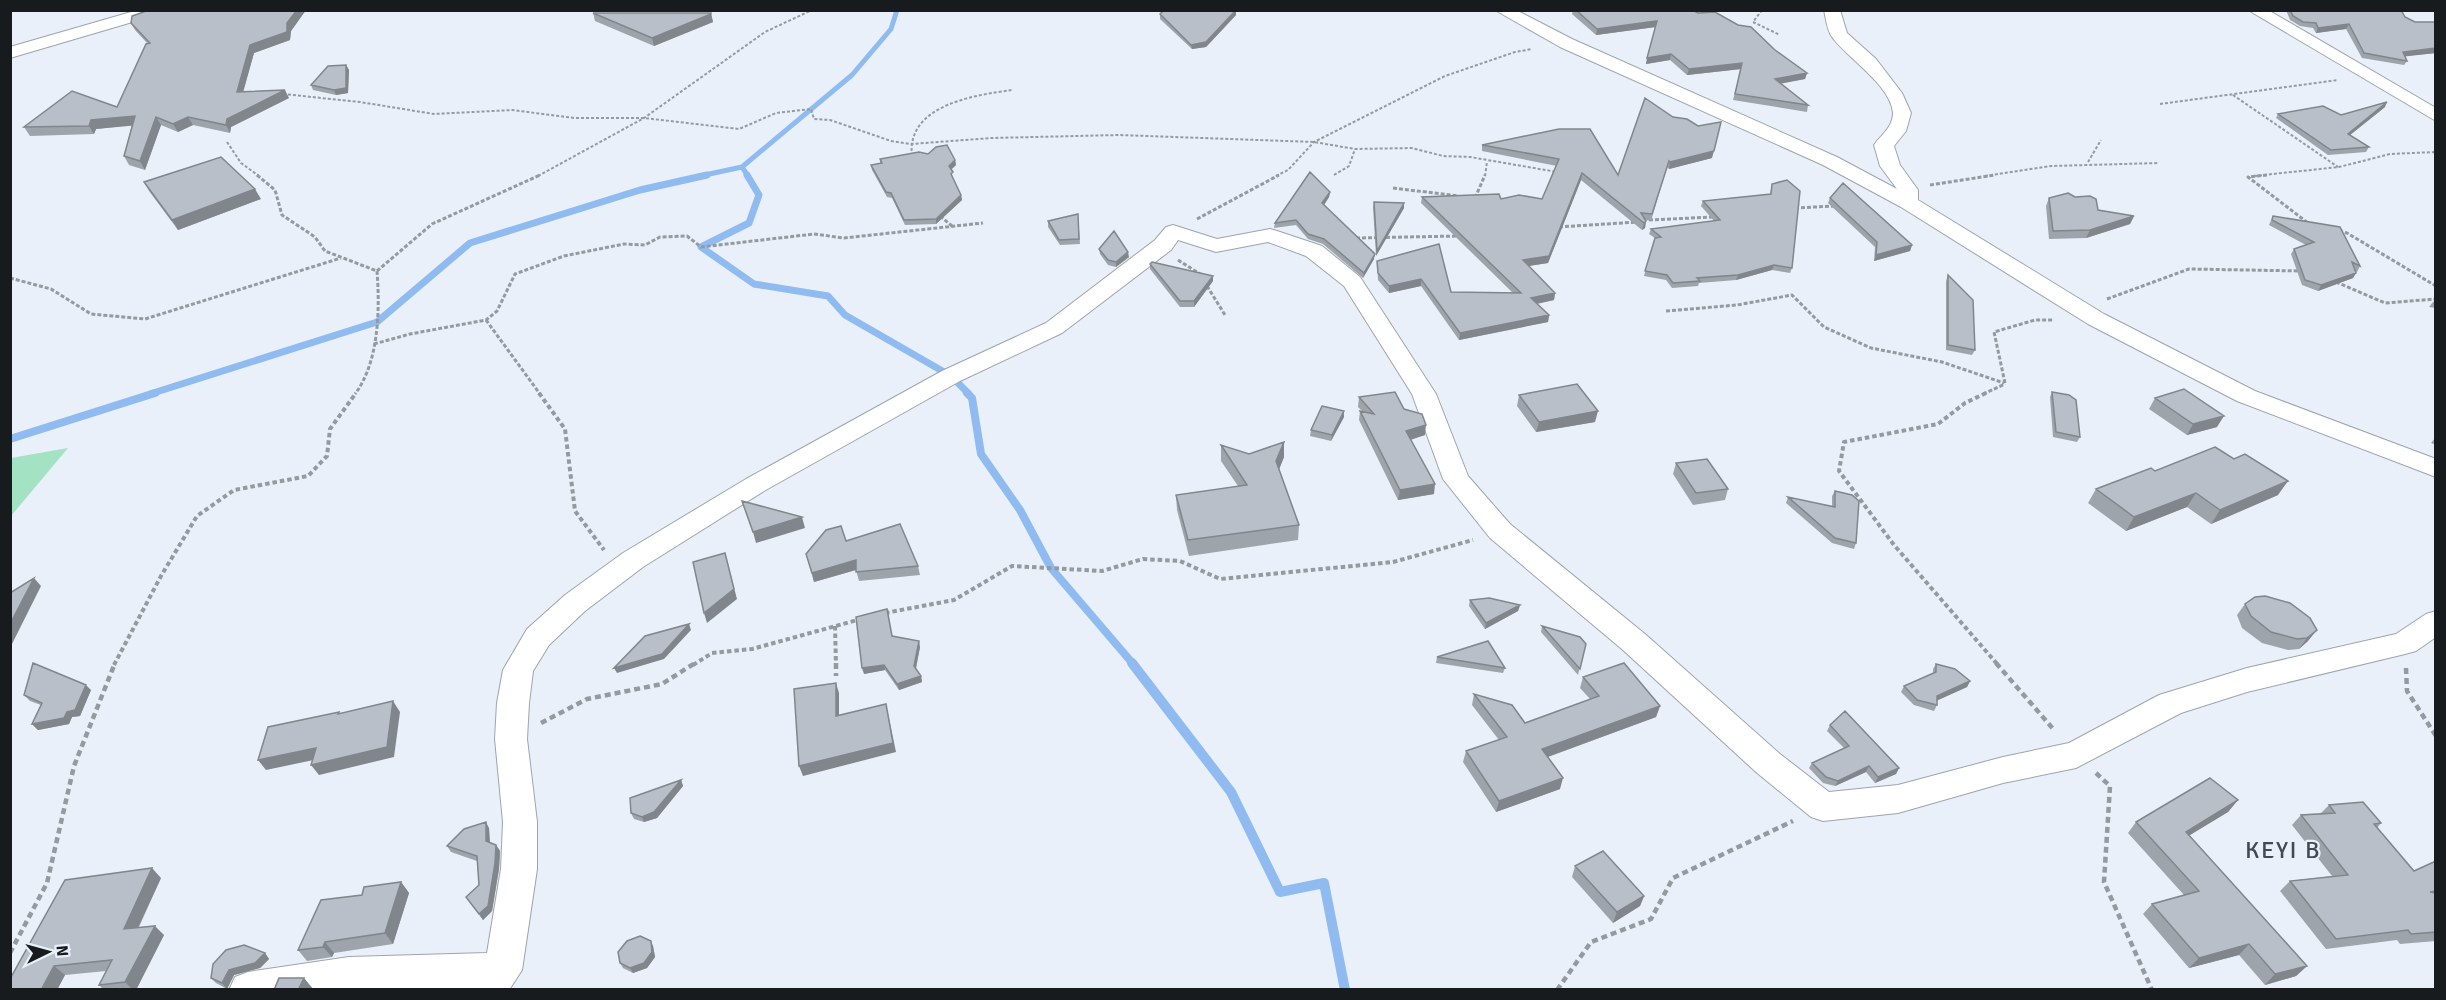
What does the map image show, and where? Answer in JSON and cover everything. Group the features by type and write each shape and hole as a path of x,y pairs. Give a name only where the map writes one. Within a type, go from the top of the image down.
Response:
{"street":[{"path":"10,53 157,10"},
{"path":"1503,10 1566,43 1908,196 2088,313 2246,396 2436,469"},
{"path":"1832,10 1839,35 1870,63 1893,93 1902,113 1897,130 1884,145 1890,166 1908,196"},
{"path":"2256,10 2436,116"},
{"path":"248,990 349,974 493,980 519,869 520,822 511,739 518,670 538,637 575,603 633,560 755,485 951,376 1054,328 1165,239 1216,246 1270,235 1314,251 1352,282 1424,394 1456,479 1500,531 1634,642 1768,763 1823,807 1898,799 2003,770 2076,755 2170,704 2247,680 2404,643 2436,622"}],"path":[{"path":"376,271 432,224 522,185 644,118 757,37 812,10"},
{"path":"1762,10 1753,22 1780,35"},
{"path":"1225,315 1199,274 1165,239 1288,170 1314,142 1445,76 1515,52 1566,43"},
{"path":"2160,104 2372,77"},
{"path":"906,162 913,155 911,144 920,126 932,115 952,103 975,95 1012,90"},
{"path":"275,93 360,102 434,114 512,110 574,118 644,118 739,129 776,113 811,109 814,118 830,120 891,141 911,144 992,138 1119,135 1314,142 1355,149 1412,148 1443,156 1470,157 1488,162 1564,173"},
{"path":"2233,94 2339,167"},
{"path":"2088,163 2101,140"},
{"path":"227,142 242,164 277,189 281,197 282,215 315,237 325,251 376,271"},
{"path":"1334,175 1349,166 1355,149"},
{"path":"2317,225 2307,223 2248,177 2339,167 2390,154 2436,152"},
{"path":"1393,188 1475,198 1484,182 1488,162"},
{"path":"1908,196 1963,178 2088,163 2158,163"},
{"path":"1787,208 1842,206"},
{"path":"937,209 940,217 953,226"},
{"path":"1557,228 1633,223 1666,217 1719,216"},
{"path":"374,344 410,334 486,321 497,311 515,274 564,256 624,244 645,245 660,237 687,236 701,247 814,234 844,237 983,223"},
{"path":"2337,231 2347,233 2436,286"},
{"path":"1314,251 1336,239 1461,236"},
{"path":"10,278 51,289 91,314 145,319 213,300 341,258"},
{"path":"2005,384 1994,332 2036,320 2088,313 2189,269 2309,271"},
{"path":"10,953 47,883 74,766 110,673 161,576 197,516 234,490 308,476 327,456 330,429 361,386 374,344 379,296 376,271"},
{"path":"2331,280 2385,303 2436,299"},
{"path":"1666,311 1737,305 1792,296 1824,327 1871,348 1942,362 2005,384"},
{"path":"486,321 565,429 575,511 600,548 633,560"},
{"path":"2005,384 1965,403 1938,423 1844,442 1839,471 1894,545 2076,755 2110,786 2104,882 2152,990"},
{"path":"878,615 954,600 1012,566 1102,571 1143,559 1180,561 1220,579 1393,562 1500,531"},
{"path":"511,739 587,699 662,684 712,653 752,650 867,618"},
{"path":"835,626 836,676"},
{"path":"2404,643 2407,691 2436,736"},
{"path":"1557,990 1591,942 1651,919 1673,878 1823,807"}],"green space":[{"path":"68,448 11,516 11,458"}],"building":[{"path":"149,10 297,10 287,23 287,32 250,45 237,92 285,90 227,119 226,125 188,117 173,124 156,117 140,161 124,156 135,116 91,120 89,126 24,127 72,91 117,107 146,44 150,43 131,23 132,16"},
{"path":"1164,10 1236,10 1206,42 1191,45 1160,14"},
{"path":"1576,10 1715,12 1738,25 1751,27 1775,50 1807,73 1775,79 1808,105 1735,94 1742,63 1689,69 1671,54 1647,58 1657,21 1597,29"},
{"path":"2290,10 2401,10 2405,17 2415,22 2436,22 2436,48 2403,52 2407,61 2364,53 2349,24 2318,28 2316,23 2303,22 2293,16"},
{"path":"593,13 711,13 711,14 652,38"},
{"path":"346,65 346,88 334,90 311,85 328,66"},
{"path":"1645,98 1673,117 1687,119 1698,126 1721,122 1714,151 1669,161 1652,214 1641,213 1646,221 1644,223 1582,173 1549,256 1523,260 1555,293 1531,298 1549,315 1460,333 1421,279 1389,286 1378,273 1377,261 1439,244 1451,292 1521,293 1422,197 1499,194 1501,199 1519,195 1542,199 1559,159 1482,145 1559,129 1590,129 1618,175"},
{"path":"2387,102 2348,134 2369,147 2331,150 2278,114 2323,106 2341,115"},
{"path":"947,145 955,160 949,166 953,172 951,174 961,195 936,219 904,220 891,193 886,192 871,165 882,163 880,159 919,152 928,154 936,147"},
{"path":"221,157 255,189 172,220 144,182"},
{"path":"1310,172 1330,192 1322,203 1375,254 1364,273 1324,239 1308,234 1296,220 1275,223"},
{"path":"1787,180 1800,191 1792,268 1774,265 1738,275 1697,278 1700,281 1673,283 1667,275 1645,271 1655,238 1661,237 1651,229 1720,220 1703,201 1771,194 1772,184"},
{"path":"1843,183 1912,245 1876,255 1877,242 1830,198"},
{"path":"2068,193 2075,197 2090,196 2096,199 2098,210 2134,216 2090,230 2053,231 2049,198"},
{"path":"1374,202 1404,203 1377,251"},
{"path":"1078,214 1079,239 1059,240 1048,221"},
{"path":"2273,216 2340,227 2360,266 2352,262 2356,273 2321,285 2305,280 2294,249 2314,242 2272,220"},
{"path":"1114,231 1128,252 1116,262 1108,260 1099,249"},
{"path":"1152,262 1213,276 1194,301 1180,301 1150,264"},
{"path":"1948,275 1973,300 1975,350 1948,345"},
{"path":"1577,384 1598,411 1539,422 1519,395"},
{"path":"2184,389 2224,416 2193,424 2155,398"},
{"path":"1395,392 1404,409 1422,414 1426,425 1406,431 1435,484 1400,490 1360,411 1374,414 1359,397"},
{"path":"2052,392 2069,395 2076,400 2080,437 2056,432"},
{"path":"1322,406 1344,411 1332,435 1311,430"},
{"path":"1284,442 1276,461 1299,525 1188,540 1176,495 1247,485 1221,445 1249,454"},
{"path":"2215,447 2234,459 2245,454 2288,481 2220,510 2196,493 2134,517 2096,489 2151,468 2155,471"},
{"path":"1707,459 1728,489 1696,493 1676,463"},
{"path":"1835,491 1852,495 1859,501 1856,543 1835,538 1788,497 1835,507"},
{"path":"742,501 802,517 753,532"},
{"path":"900,524 918,566 856,572 856,560 812,573 806,554 826,530 841,526 846,541"},
{"path":"725,553 734,589 704,613 693,562"},
{"path":"34,578 10,624 10,593"},
{"path":"2265,596 2290,603 2310,618 2317,630 2307,638 2297,639 2271,632 2251,616 2245,604 2255,597"},
{"path":"1489,598 1520,605 1486,623 1470,600"},
{"path":"887,609 892,636 919,641 914,666 921,676 897,684 884,665 862,668 856,617"},
{"path":"689,624 662,654 614,668 645,636"},
{"path":"1542,626 1580,637 1586,644 1580,669"},
{"path":"1488,641 1505,668 1437,657"},
{"path":"33,663 86,685 75,710 67,712 64,718 32,724 42,703 24,695"},
{"path":"1624,663 1660,706 1542,749 1563,778 1499,801 1466,751 1507,737 1474,694 1512,705 1525,723 1599,696 1583,677"},
{"path":"1936,664 1955,669 1970,681 1937,696 1937,705 1917,700 1904,686 1936,672"},
{"path":"836,683 836,716 886,704 893,743 799,766 794,689"},
{"path":"393,701 387,747 311,765 316,748 258,760 268,727"},
{"path":"1845,711 1899,768 1878,777 1869,766 1838,781 1826,777 1812,763 1849,746 1830,725"},
{"path":"2210,778 2238,800 2186,832 2307,966 2275,974 2249,944 2199,958 2152,904 2199,891 2136,822"},
{"path":"681,780 654,812 642,817 631,813 630,798"},
{"path":"2363,802 2381,823 2374,824 2414,871 2436,861 2436,891 2430,892 2436,893 2436,932 2411,934 2408,930 2336,939 2290,881 2348,875 2301,815 2335,813 2329,805"},
{"path":"486,822 486,841 496,845 495,863 488,906 479,914 466,897 479,885 477,856 447,846 464,829"},
{"path":"1603,851 1644,896 1617,912 1575,866"},
{"path":"152,868 124,929 155,926 125,982 99,985 112,960 54,966 41,990 10,990 10,979 65,880"},
{"path":"401,882 385,933 325,942 323,947 298,950 321,900 362,895 364,887"},
{"path":"640,936 651,941 652,952 644,963 630,968 620,963 618,952 627,941"},
{"path":"244,945 265,953 255,963 229,970 222,983 211,978 213,964 226,950"},
{"path":"279,978 304,978 298,990 274,990"}],"waterway":[{"path":"742,167 852,75 891,29 897,10"},
{"path":"700,176 742,167"},
{"path":"742,167 748,176"},
{"path":"150,394 377,322 470,243 640,190 707,175"},
{"path":"747,175 759,195 749,223 701,247 754,284 828,296 845,315 951,376 969,394"},
{"path":"10,439 155,393"},
{"path":"967,393 972,398 981,454 1020,510 1051,568 1134,665"},
{"path":"1132,663 1231,792 1280,892 1324,883 1345,990"}],"district":[{"name":"KEYI B","path":"2283,850"}]}
